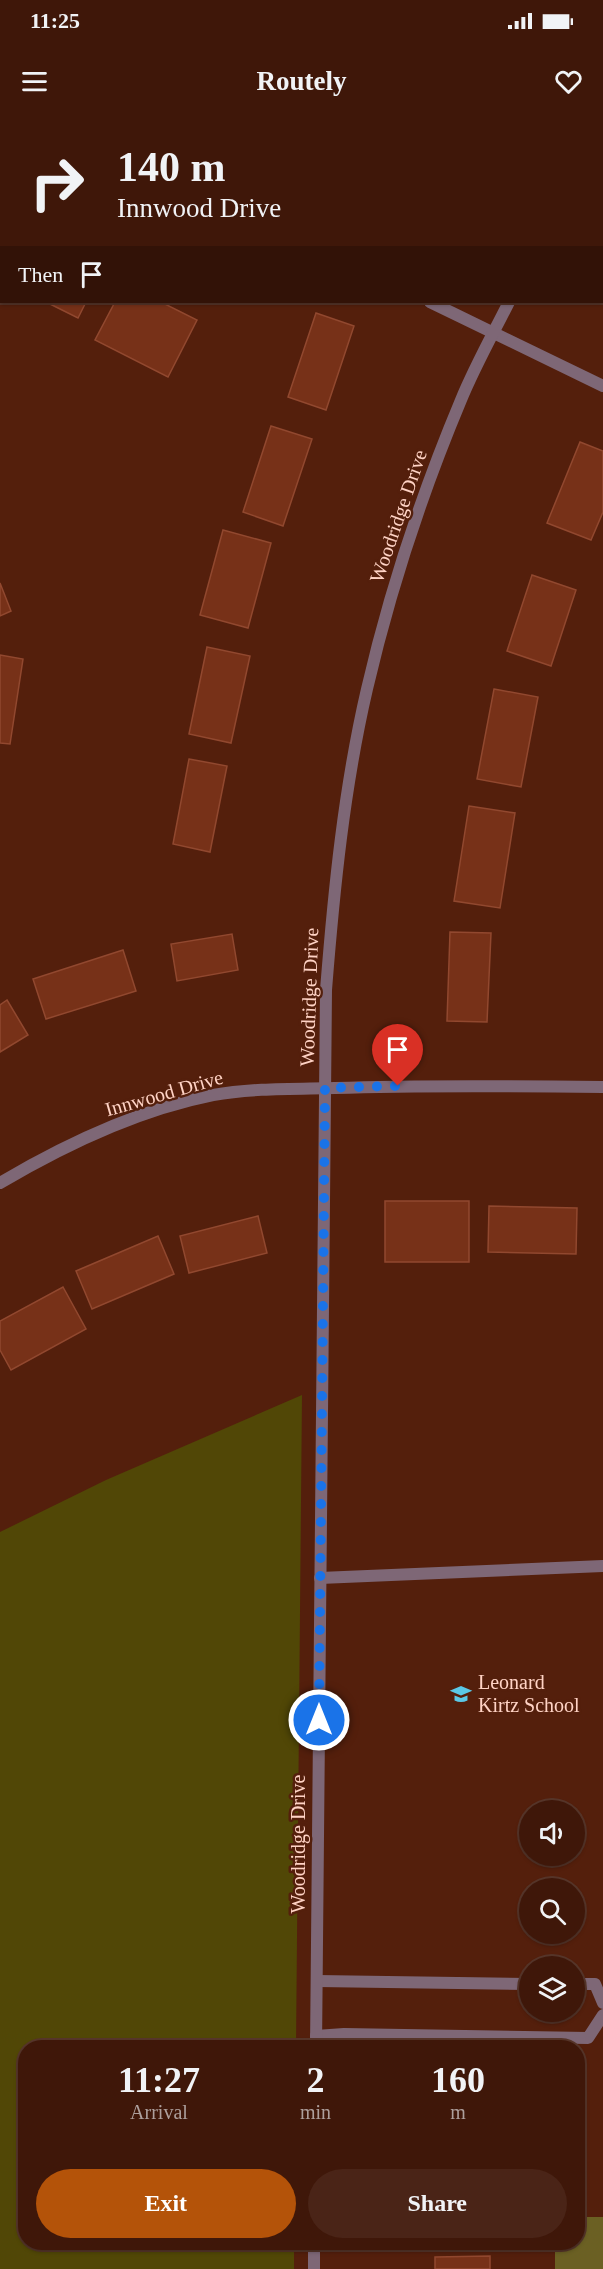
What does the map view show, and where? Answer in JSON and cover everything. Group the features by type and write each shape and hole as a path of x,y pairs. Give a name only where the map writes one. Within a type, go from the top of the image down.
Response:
{"street":[{"path":"432,303 603,386"},
{"name":"Woodridge Drive","path":"316,2040 326,990 333,896 348,787 367,690 390,599 422,501 462,398 509,303"},
{"name":"Innwood Drive","path":"0,1183 84,1138 143,1115 221,1094 248,1090 398,1086 603,1087"},
{"path":"320,1578 603,1566"},
{"path":"317,1981 519,1984"},
{"path":"585,1984 595,1984 603,2003"},
{"path":"323,2040 344,2034 588,2038 603,2015"},
{"path":"314,2269 315,2250"}],"shaded area":[{"path":"302,1395 296,2040 18,2040 18,2250 294,2250 294,2269 0,2269 0,1532 106,1480"},
{"path":"585,2217 603,2217 603,2269 555,2269 555,2250 585,2250"}],"building":[{"path":"48,303 86,303 78,318"},
{"path":"114,303 163,303 197,320 168,377 95,340"},
{"path":"316,313 354,326 326,410 288,397"},
{"path":"271,426 312,439 283,526 243,512"},
{"path":"580,442 603,451 603,512 591,540 547,523"},
{"path":"223,530 271,543 248,628 200,615"},
{"path":"532,575 576,590 551,666 507,651"},
{"path":"0,583 11,611 0,616"},
{"path":"207,647 250,656 231,743 189,734"},
{"path":"0,655 23,659 10,744 0,743"},
{"path":"494,689 538,697 521,787 477,779"},
{"path":"189,759 227,766 210,852 173,844"},
{"path":"469,806 515,813 500,908 454,901"},
{"path":"450,932 491,933 487,1022 447,1021"},
{"path":"232,934 238,970 177,981 171,944"},
{"path":"123,950 136,991 46,1019 33,979"},
{"path":"7,1000 28,1035 0,1052 0,1005"},
{"path":"385,1201 469,1201 469,1262 385,1262"},
{"path":"489,1206 577,1208 576,1254 488,1252"},
{"path":"258,1216 267,1253 189,1273 180,1236"},
{"path":"158,1236 174,1274 92,1309 76,1271"},
{"path":"63,1287 86,1329 11,1370 0,1350 0,1321"},
{"path":"490,2256 490,2269 435,2269 435,2257"}],"place":[{"name":"Leonard Kirtz School","path":"461,1694"}],"route":[{"path":"319,1720 325,1088 398,1086"}]}
